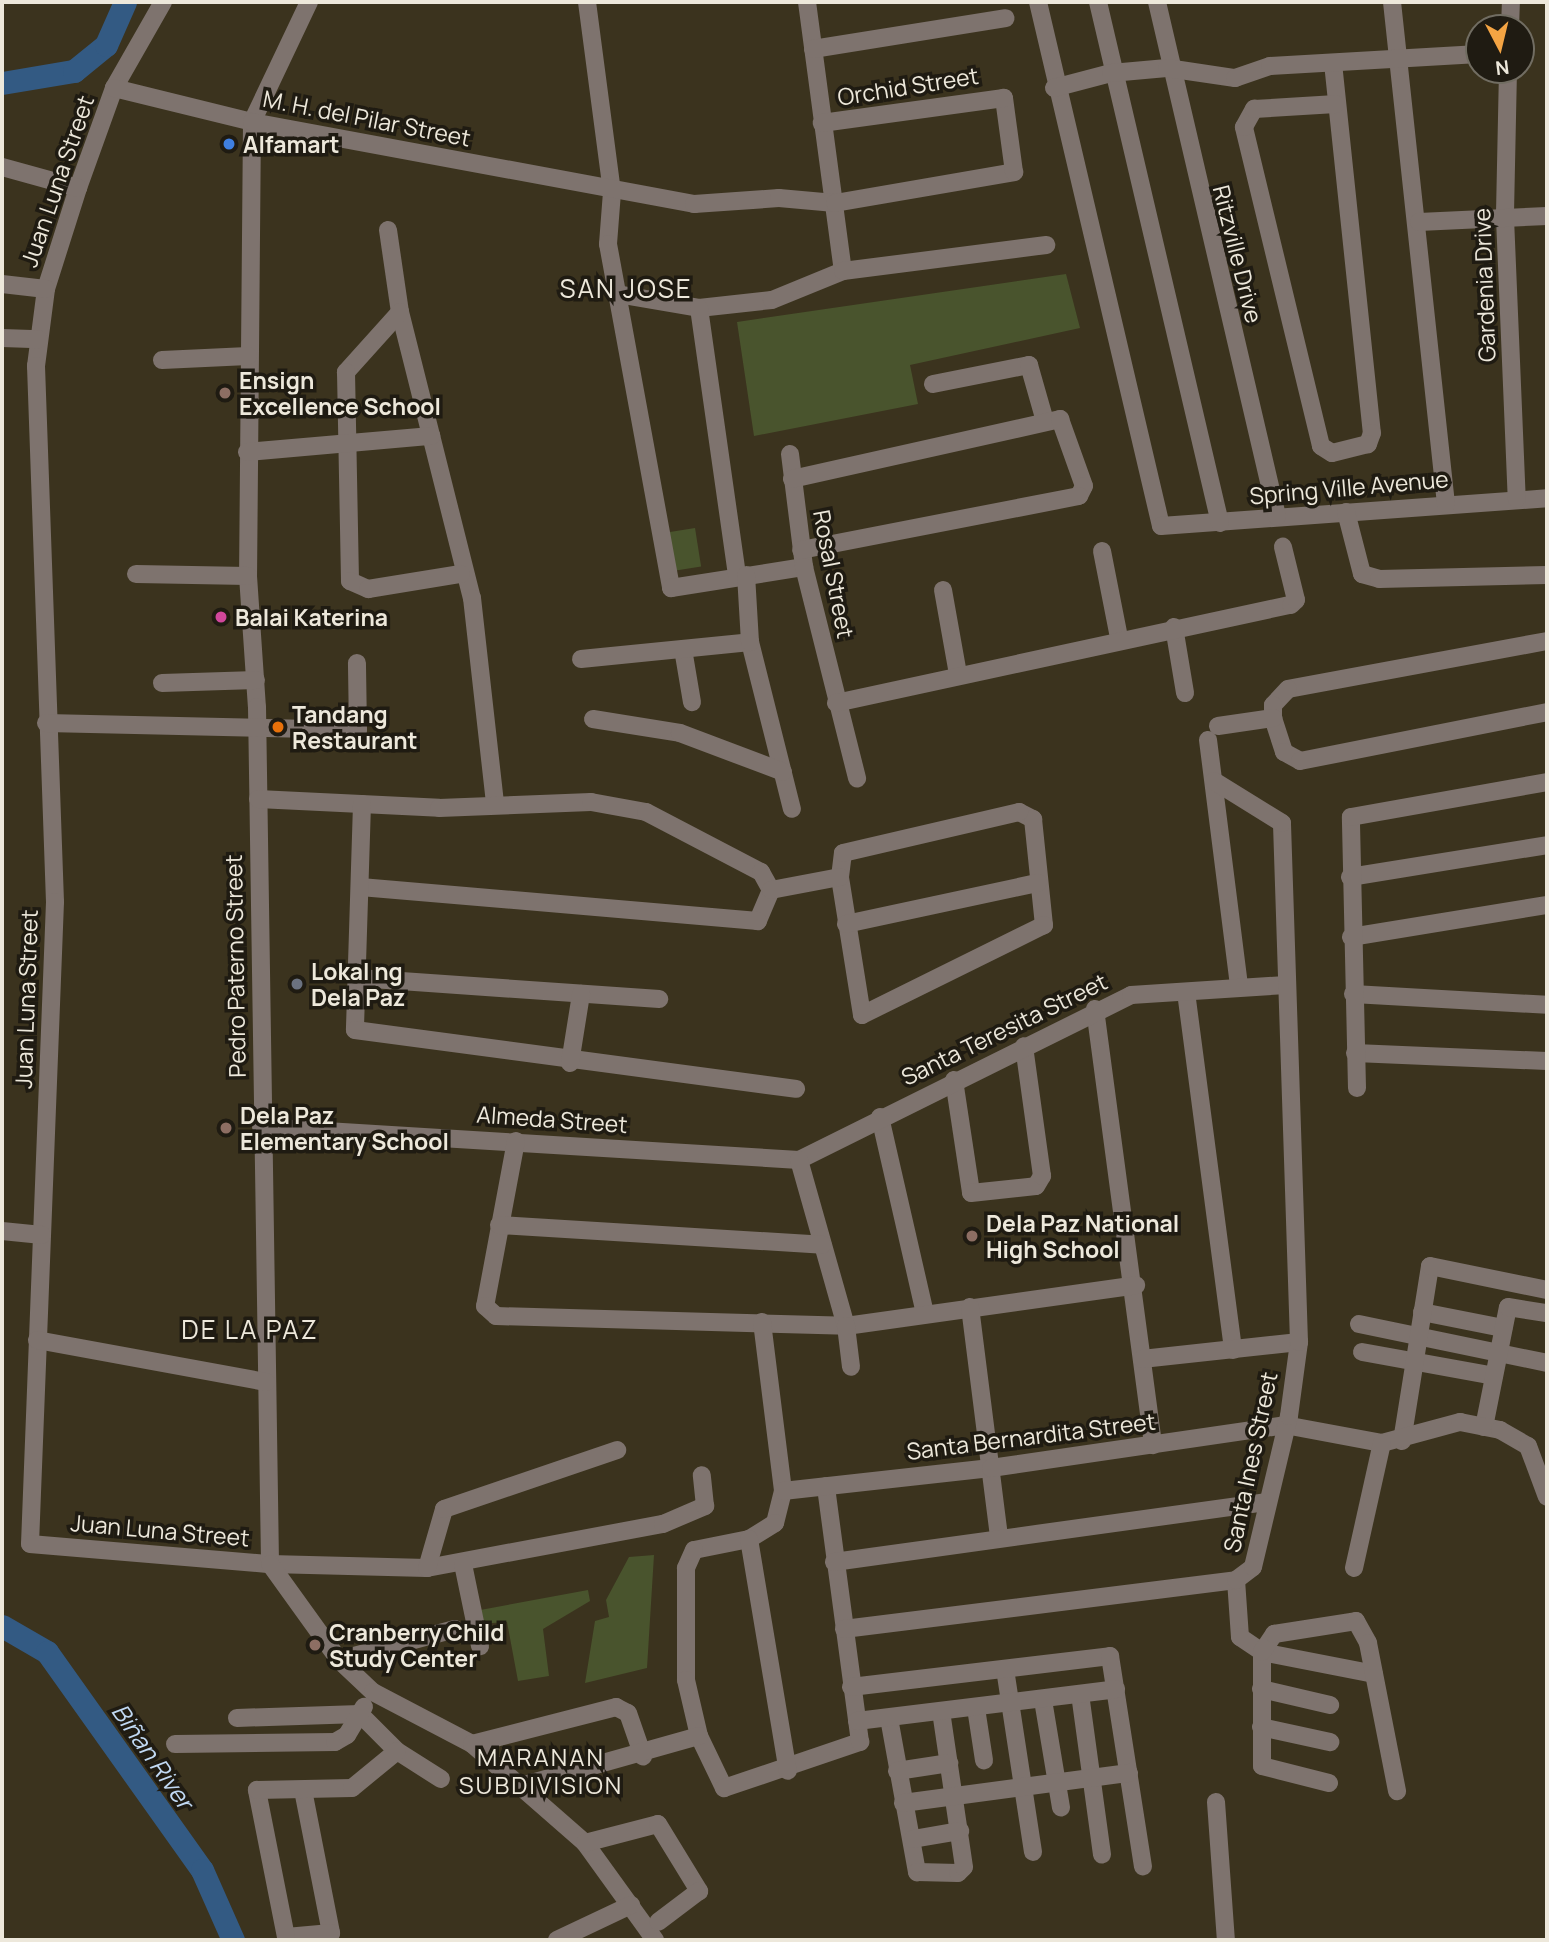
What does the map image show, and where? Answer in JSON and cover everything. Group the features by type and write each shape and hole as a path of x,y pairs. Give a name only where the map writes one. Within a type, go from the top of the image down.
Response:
{"street":[{"name":"Juan Luna Street","path":"163,2 114,89 78,188 46,289 38,339 46,723 55,902 30,1544 270,1564 427,1567 463,1564 663,1524 706,1504 702,1475"},
{"name":"Pedro Paterno Street","path":"270,1564 256,680 248,576 252,122 309,2"},
{"path":"587,2 612,192 608,244 671,587 742,575 803,558 1079,496 1084,486 1068,428 1060,419 792,479"},
{"path":"807,2 843,271"},
{"path":"1038,2 1054,88 1111,73 1167,68 1235,78 1270,66 1465,55"},
{"path":"1098,2 1111,73 1220,523"},
{"name":"Ritzville Drive","path":"1157,2 1167,68 1276,516"},
{"path":"1392,2 1419,222 1446,504"},
{"path":"813,49 1006,18"},
{"path":"1333,63 1372,433 1367,444 1332,453 1321,446 1244,127 1254,109 1336,104"},
{"name":"Gardenia Drive","path":"1508,84 1505,219 1517,499"},
{"name":"Spring Ville Avenue","path":"1054,88 1157,521 1167,527 1276,516 1547,498"},
{"name":"M. H. del Pilar Street","path":"114,89 252,122 612,192 694,204 779,198 835,203 1008,175"},
{"name":"Orchid Street","path":"822,123 1004,98 1013,161 1008,175"},
{"path":"2,167 78,188"},
{"path":"1419,222 1547,216"},
{"path":"388,230 400,312 461,574 472,598 495,803"},
{"path":"617,294 699,308 772,300 843,271 1046,245"},
{"path":"2,284 46,289"},
{"path":"699,308 742,575 750,642 792,810"},
{"path":"400,312 346,372 350,581 368,589 461,574"},
{"path":"2,338 38,339"},
{"path":"162,360 248,356"},
{"path":"933,384 1029,365 1045,421"},
{"path":"247,452 431,436"},
{"name":"Rosal Street","path":"790,454 803,558 836,703 857,778"},
{"path":"1346,512 1362,574 1379,579 1547,575"},
{"path":"836,703 1119,638 1295,603 1283,547"},
{"path":"1102,551 1119,638"},
{"path":"136,575 248,576"},
{"path":"943,590 958,674"},
{"path":"1174,627 1185,693"},
{"path":"581,659 750,642"},
{"path":"1547,642 1288,689 1278,695 1273,718 1284,752 1300,761 1547,712"},
{"path":"683,649 692,702"},
{"path":"46,723 359,730 357,663"},
{"path":"162,683 256,680"},
{"path":"1239,987 1214,781 1213,733 1273,718"},
{"path":"593,719 680,733 783,772"},
{"name":"Santa Ines Street","path":"844,1629 1236,1580 1253,1567 1264,1503 1285,1425 1299,1342 1282,823 1214,781"},
{"path":"1357,1088 1348,824 1358,813 1547,782"},
{"path":"258,799 439,808 495,803 591,802 646,812 761,872 771,890"},
{"path":"362,804 363,887 353,1020 364,1035 570,1063 796,1089"},
{"path":"1019,812 1033,819 1044,925 869,1016 858,1010 840,877 843,853 851,847 1019,812"},
{"path":"1350,877 1547,845"},
{"path":"771,890 840,877"},
{"path":"846,924 1038,883"},
{"path":"363,887 758,920 771,890"},
{"path":"1351,937 1547,905"},
{"path":"358,978 659,999"},
{"name":"Santa Teresita Street","path":"799,1160 1095,1009 1131,995 1286,985"},
{"path":"1186,992 1233,1350"},
{"path":"570,1063 581,994"},
{"path":"1353,994 1547,1005"},
{"path":"1095,1009 1136,1285 1153,1445"},
{"path":"954,1080 971,1193 1036,1186 1042,1176 1024,1045"},
{"path":"1355,1053 1547,1061"},
{"path":"880,1117 925,1313"},
{"name":"Almeda Street","path":"261,1127 799,1160"},
{"path":"516,1141 499,1225 488,1314 846,1326 1136,1285"},
{"path":"799,1160 846,1326 851,1367"},
{"path":"499,1225 822,1245"},
{"path":"2,1231 42,1236"},
{"path":"1402,1441 1430,1266 1547,1290"},
{"path":"970,1307 999,1536"},
{"path":"1547,1314 1508,1307 1484,1427 1528,1446 1547,1497"},
{"path":"1422,1312 1503,1328"},
{"path":"762,1322 783,1491 775,1523 749,1539 688,1556 685,1680 699,1736 724,1788 788,1771 857,1746 857,1721 826,1486"},
{"path":"1359,1324 1547,1363"},
{"path":"37,1340 266,1382"},
{"path":"1142,1359 1299,1342"},
{"path":"1362,1352 1494,1376"},
{"name":"Santa Bernardita Street","path":"783,1491 991,1468 1285,1425 1382,1443 1402,1441 1460,1422 1484,1427"},
{"path":"1354,1568 1382,1443"},
{"path":"427,1567 444,1509 617,1450"},
{"path":"834,1562 999,1536 1264,1503"},
{"path":"749,1539 788,1771"},
{"path":"270,1564 339,1660 373,1692 472,1744 585,1843 655,1940"},
{"path":"463,1564 480,1646"},
{"path":"1236,1580 1237,1631 1262,1652 1374,1674"},
{"path":"1329,1783 1262,1766 1262,1652 1274,1634 1356,1621 1374,1674 1397,1791"},
{"path":"339,1660 455,1629"},
{"path":"851,1687 1109,1656 1143,1866"},
{"path":"1005,1669 1033,1852"},
{"path":"857,1721 1116,1689"},
{"path":"1261,1689 1330,1704"},
{"path":"175,1744 335,1742 348,1735 373,1692"},
{"path":"1080,1694 1102,1854"},
{"path":"1043,1700 1061,1808"},
{"path":"472,1744 616,1707 628,1713 643,1756"},
{"path":"976,1708 984,1760"},
{"path":"889,1718 903,1803 920,1875 958,1873 964,1867 941,1712"},
{"path":"237,1718 360,1714 397,1751 441,1779"},
{"path":"1261,1727 1330,1742"},
{"path":"522,1786 643,1756 699,1736"},
{"path":"303,1790 331,1933 286,1937 257,1790 352,1788 397,1751"},
{"path":"897,1771 949,1763"},
{"path":"903,1803 1129,1773"},
{"path":"1216,1802 1226,1940"},
{"path":"585,1843 658,1824 699,1891 658,1922"},
{"path":"913,1839 960,1831"},
{"path":"557,1940 631,1905"}],"green space":[{"path":"1066,274 1080,328 910,365 918,404 754,436 737,322"},
{"path":"695,528 701,567 674,571 668,532"},
{"path":"654,1555 647,1668 585,1683 595,1621 609,1617 606,1600 629,1557"},
{"path":"588,1590 590,1601 543,1629 549,1676 518,1681 507,1622 478,1624 475,1611"}],"waterway":[{"name":"Biñan River","path":"2,83 74,71 106,45 125,2"},
{"name":"Biñan River","path":"2,1626 47,1652 202,1870 233,1940"}],"place":[{"name":"Alfamart","path":"229,144"},
{"name":"Ensign Excellence School","path":"225,393"},
{"name":"Balai Katerina","path":"221,617"},
{"name":"Tandang Restaurant","path":"278,727"},
{"name":"Lokal ng Dela Paz","path":"297,984"},
{"name":"Dela Paz Elementary School","path":"226,1128"},
{"name":"Dela Paz National High School","path":"972,1236"},
{"name":"Cranberry Child Study Center","path":"315,1645"}],"district":[{"name":"SAN JOSE","path":"626,289"},
{"name":"DE LA PAZ","path":"250,1330"},
{"name":"MARANAN SUBDIVISION","path":"541,1771"}]}
